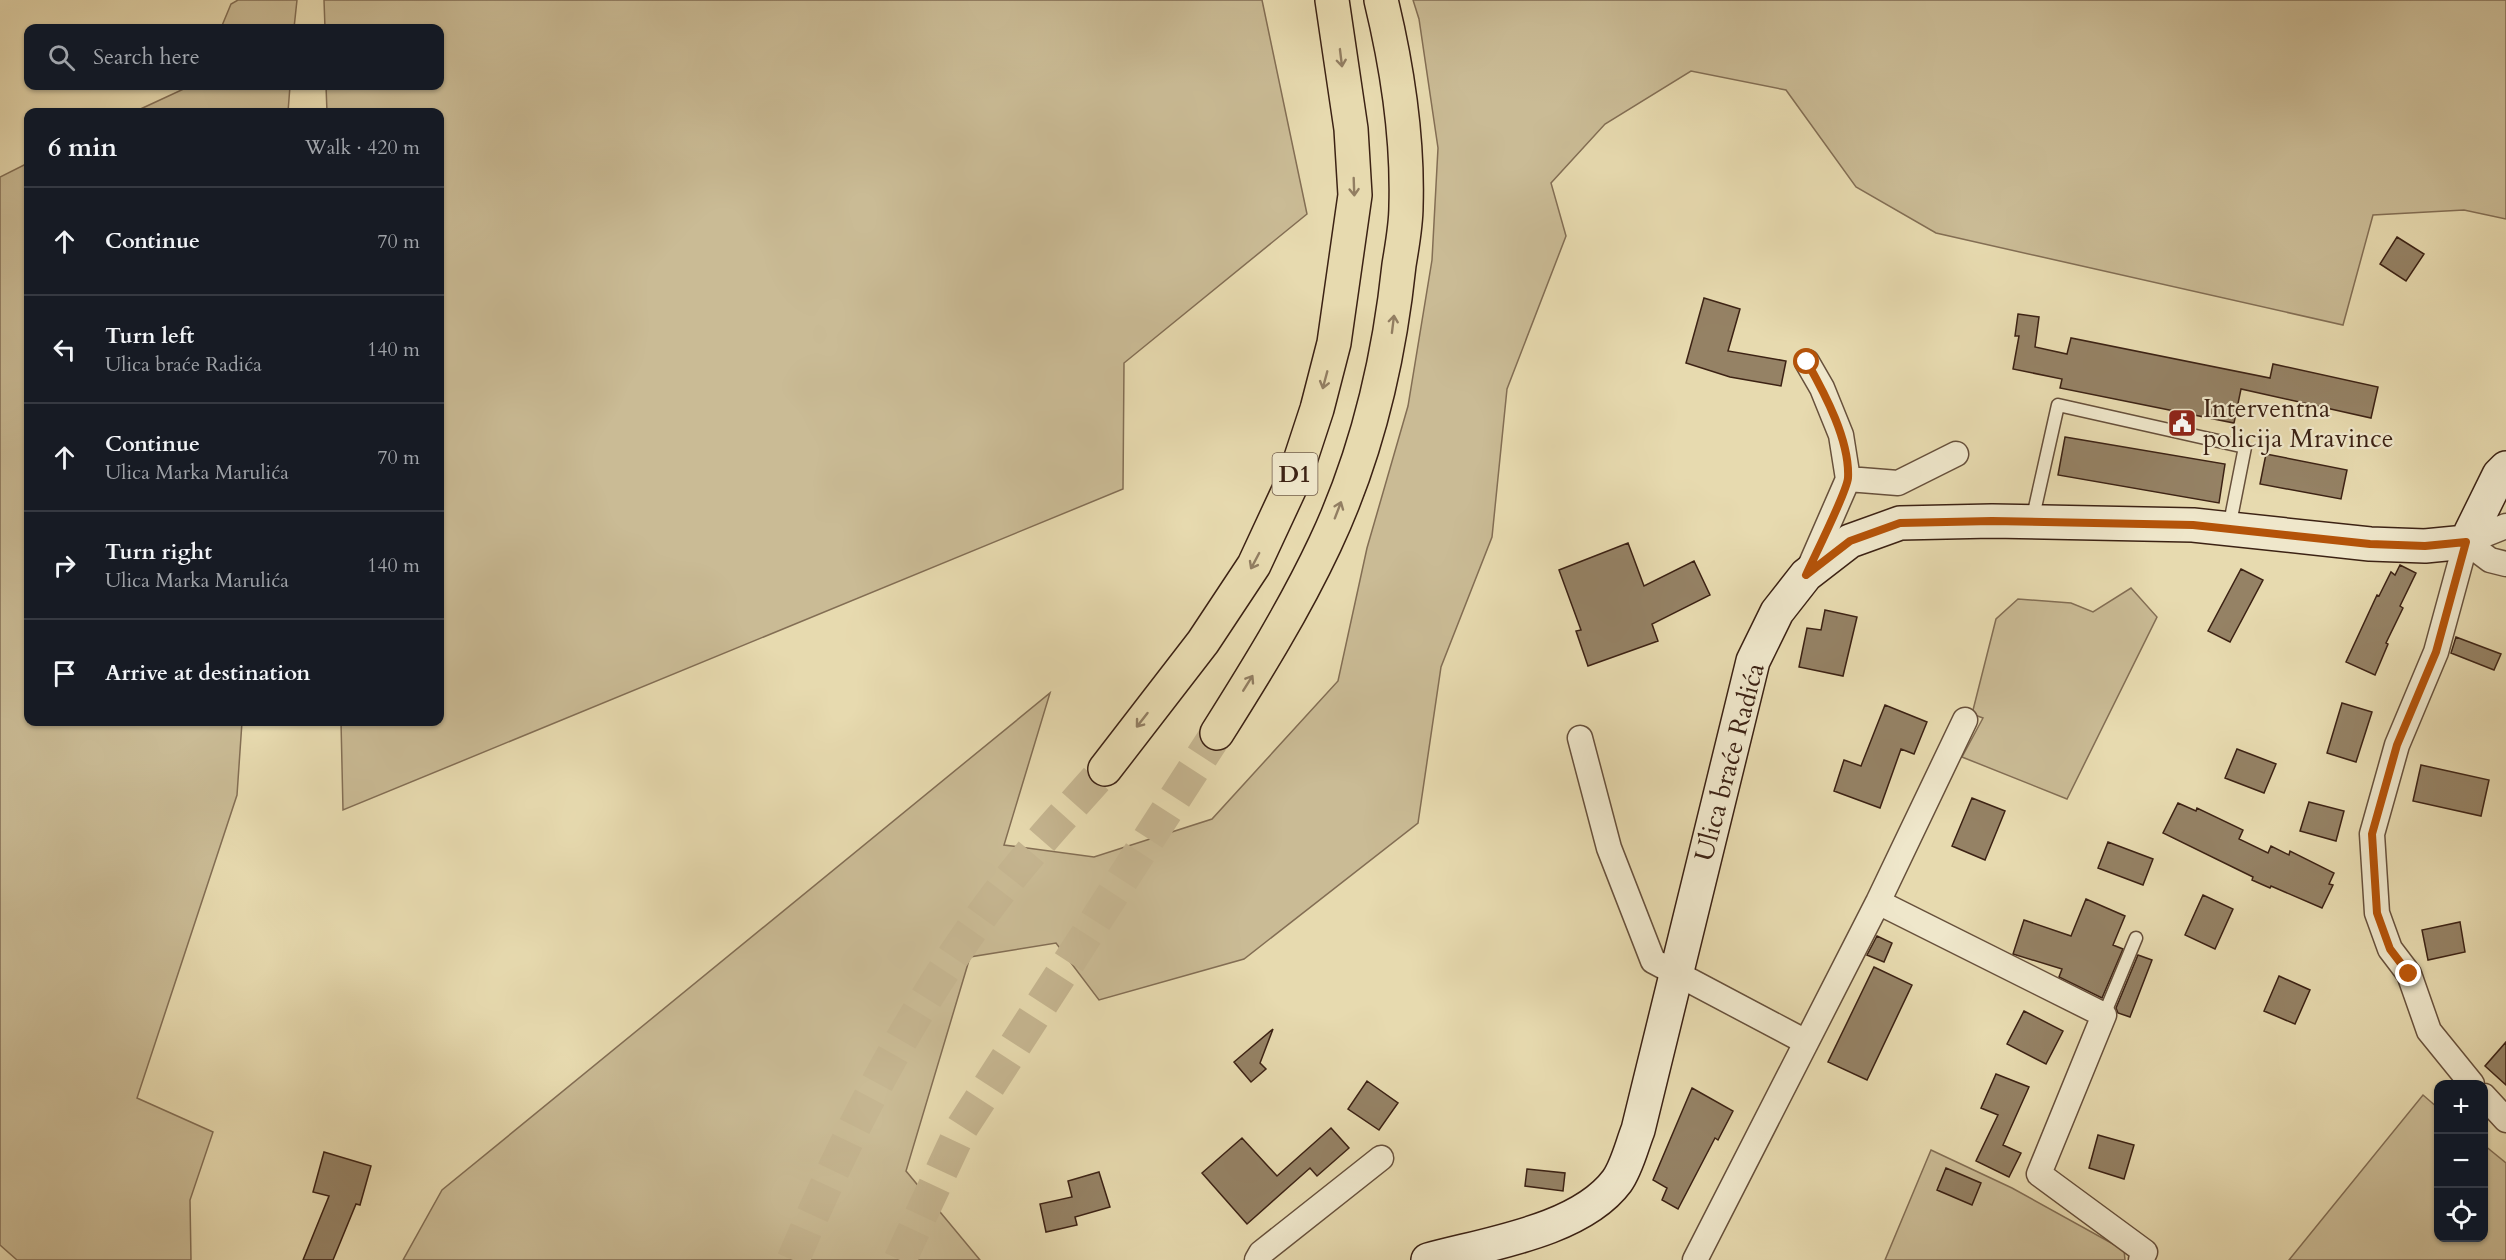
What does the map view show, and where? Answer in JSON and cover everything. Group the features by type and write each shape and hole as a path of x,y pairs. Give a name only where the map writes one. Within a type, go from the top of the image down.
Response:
{"highway":[{"name":"D1","path":"1105,769 1203,642 1254,565 1294,478 1334,343 1355,195 1351,129 1332,0"},
{"name":"D1","path":"1217,733 1278,636 1320,553 1365,438 1392,333 1405,218 1401,115 1389,32 1381,0"}],"main road":[{"path":"2466,542 2499,475 2506,468"},
{"name":"Ulica braće Radića","path":"1428,1260 1560,1223 1587,1209 1617,1180 1638,1130 1753,661 1777,612 1806,575 1850,541 1900,523 2032,522 2193,525 2370,544 2425,546 2466,542"}],"street":[{"path":"1806,575 1848,479 1841,435 1822,388 1807,362"},
{"path":"1848,479 1898,483 1956,454"},
{"path":"2466,542 2506,526"},
{"path":"2466,542 2490,560 2506,564"},
{"path":"2466,542 2436,652 2397,745 2372,834 2377,913 2390,949 2409,974 2429,1031 2469,1080"},
{"path":"1695,1260 1878,902 1965,720"},
{"path":"1580,738 1609,848 1637,926 1653,961 1806,1042"},
{"path":"1878,902 2104,1015 2039,1174 2145,1252 2141,1260"},
{"path":"2488,1100 2506,1120"},
{"path":"1257,1260 1261,1253 1381,1158"}],"lane":[{"path":"2032,522 2058,405 2245,447 2229,529"},
{"path":"2104,1015 2136,938"}],"shaded area":[{"path":"238,0 297,0 294,24 223,24 231,4"},
{"path":"324,0 1262,0 1307,214 1124,363 1123,489 343,810 341,726 444,726 444,108 327,108 326,90 444,90 444,24 325,24"},
{"path":"1413,0 2506,0 2506,219 2464,210 2373,215 2343,325 1936,233 1856,187 1786,90 1691,71 1605,124 1551,183 1566,236 1507,389 1492,537 1441,667 1418,823 1244,959 1099,1000 1056,943 970,957 906,1171 980,1260 403,1260 442,1190 1050,693 1004,845 1094,857 1212,819 1338,681 1367,548 1408,406 1432,260 1438,148 1419,19"},
{"path":"181,90 290,90 288,108 143,108"},
{"path":"24,165 24,726 242,726 237,795 137,1098 213,1132 190,1200 191,1260 17,1260 0,1245 0,177"},
{"path":"2131,588 2157,617 2067,799 1962,757 1983,718 1972,714 1996,619 2018,599 2071,603 2093,612"},
{"path":"2423,1095 2434,1105 2434,1242 2488,1242 2488,1148 2506,1163 2506,1260 2289,1260"},
{"path":"1931,1150 2012,1188 2124,1250 2125,1260 1885,1260"}],"building":[{"path":"2397,237 2424,254 2406,281 2380,264"},
{"path":"1704,298 1740,309 1728,351 1786,361 1781,386 1730,377 1686,363"},
{"path":"2018,314 2039,317 2035,347 2067,354 2071,338 2270,378 2273,364 2378,387 2371,418 2241,389 2234,423 2060,388 2062,379 2013,369 2019,336 2015,336"},
{"path":"2065,437 2225,464 2219,503 2058,475"},
{"path":"2266,454 2347,470 2341,499 2260,484"},
{"path":"1628,543 1644,586 1694,561 1710,595 1652,624 1658,641 1588,666 1576,631 1581,630 1559,570"},
{"path":"2400,565 2416,573 2400,606 2403,608 2386,643 2388,644 2375,675 2346,662 2377,595 2379,596 2391,572 2395,575"},
{"path":"2241,569 2263,580 2230,642 2208,631"},
{"path":"1825,610 1857,617 1843,676 1799,667 1807,628 1821,630"},
{"path":"2456,637 2501,654 2494,670 2451,653"},
{"path":"2342,703 2372,712 2356,762 2327,753"},
{"path":"1885,705 1927,722 1914,754 1901,749 1880,808 1834,791 1844,760 1861,766"},
{"path":"2237,749 2276,764 2264,793 2225,778"},
{"path":"2421,765 2489,780 2481,816 2413,801"},
{"path":"1972,798 2005,811 1985,860 1952,846"},
{"path":"2309,802 2344,811 2336,841 2300,831"},
{"path":"2178,803 2196,811 2197,808 2243,830 2239,839 2268,853 2271,846 2289,855 2290,851 2334,873 2329,884 2333,885 2322,908 2252,880 2253,877 2163,833"},
{"path":"2108,842 2153,859 2143,885 2098,868"},
{"path":"2203,895 2233,909 2215,949 2185,935"},
{"path":"2086,899 2125,916 2113,945 2123,949 2102,998 2059,977 2062,969 2013,954 2024,920 2071,936"},
{"path":"2460,922 2465,952 2428,960 2422,930"},
{"path":"1877,936 1892,943 1884,962 1867,955"},
{"path":"2138,955 2152,960 2130,1017 2118,1013 2116,1008"},
{"path":"1874,967 1912,985 1867,1080 1828,1062"},
{"path":"2279,976 2310,990 2295,1024 2264,1011"},
{"path":"2024,1011 2063,1031 2046,1064 2007,1044"},
{"path":"1273,1029 1260,1063 1266,1069 1251,1082 1234,1062"},
{"path":"2506,1042 2506,1085 2485,1066"},
{"path":"1996,1074 2029,1087 2003,1145 2021,1153 2009,1177 1976,1161 1998,1115 1981,1108"},
{"path":"1367,1081 1398,1103 1379,1130 1348,1109"},
{"path":"1692,1088 1733,1111 1718,1140 1715,1138 1678,1209 1662,1200 1667,1188 1653,1180"},
{"path":"1331,1128 1349,1148 1317,1176 1310,1168 1247,1224 1202,1173 1242,1138 1277,1176"},
{"path":"2098,1135 2134,1145 2124,1179 2089,1168"},
{"path":"324,1152 371,1166 360,1205 356,1204 333,1260 303,1260 329,1196 313,1192"},
{"path":"1946,1168 1981,1183 1972,1205 1937,1190"},
{"path":"1527,1169 1565,1173 1563,1191 1525,1186"},
{"path":"1099,1172 1110,1207 1075,1217 1077,1225 1046,1232 1040,1204 1072,1197 1068,1181"}],"tunnel":[{"path":"900,1260 961,1129 1217,733"},
{"path":"793,1260 864,1108 891,1058 949,962 1015,872 1105,769"}],"place":[{"name":"Interventna policija Mravince","path":"2182,423"}],"route":[{"path":"1807,362 1822,388 1841,435 1848,479 1806,575 1850,541 1900,523 1992,521 2193,525 2370,544 2425,546 2466,542 2436,652 2397,745 2372,834 2377,913 2390,949 2409,974"}]}
